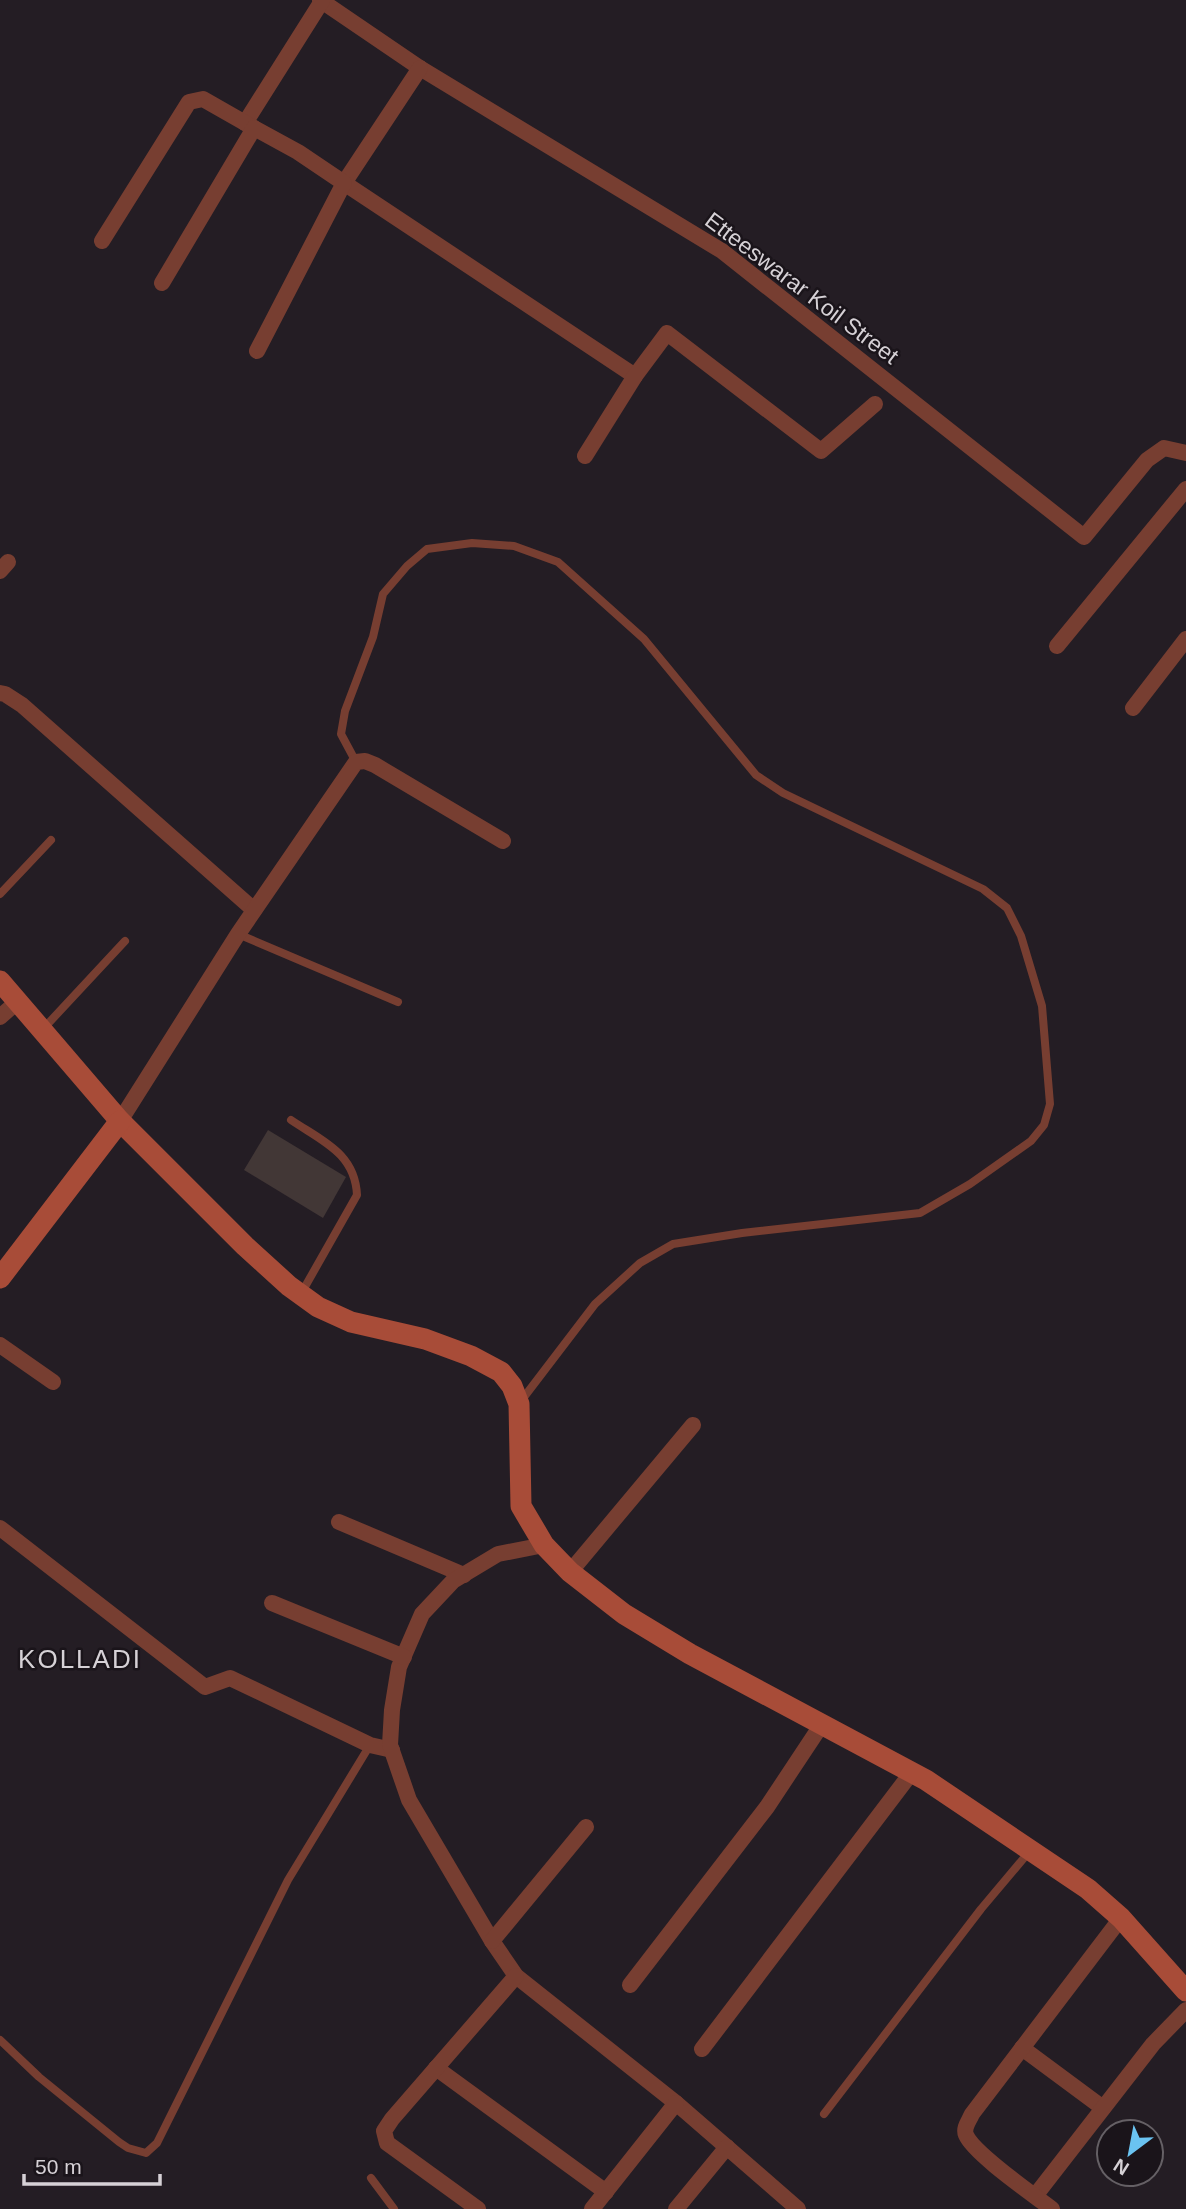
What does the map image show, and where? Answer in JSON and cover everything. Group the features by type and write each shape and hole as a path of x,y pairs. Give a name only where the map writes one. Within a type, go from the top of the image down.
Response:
{"street":[{"name":"Etteeswarar Koil Street","path":"321,1 420,68 722,251 1084,537 1147,460 1164,448 1186,453"},
{"path":"162,283 321,1"},
{"path":"257,351 344,183 420,68"},
{"path":"102,241 189,102 203,99 298,152 635,376"},
{"path":"584,456 635,376 667,333 821,451 875,404"},
{"path":"1057,646 1186,489"},
{"path":"1133,708 1186,639"},
{"path":"0,693 22,705 254,910"},
{"path":"0,1278 120,1121 238,934 356,762 365,761 375,765 503,841"},
{"path":"0,981 120,1121 245,1246 300,1294 318,1307 351,1322 425,1339 471,1356 501,1372 512,1386 519,1404 521,1506 544,1545 570,1572 624,1614 690,1654 912,1772 1031,1850 1087,1889 1121,1918 1186,1991"},
{"path":"0,1017 17,1002"},
{"path":"0,1345 53,1382"},
{"path":"570,1572 693,1424"},
{"path":"339,1522 464,1575"},
{"path":"0,1528 205,1687 230,1678 370,1745 392,1750"},
{"path":"544,1545 498,1554 453,1581 422,1614 399,1668 392,1710 390,1745 409,1800 492,1941 516,1976 677,2103 797,2209"},
{"path":"272,1603 404,1657"},
{"path":"630,1985 766,1807 822,1724"},
{"path":"702,2049 912,1772"},
{"path":"492,1941 586,1826"},
{"path":"1052,2209 981,2153 967,2137 965,2128 972,2114 1121,1918"},
{"path":"478,2209 387,2143 384,2131 516,1976"},
{"path":"1035,2196 1153,2044 1186,2010"},
{"path":"1022,2048 1103,2108"},
{"path":"436,2068 606,2192"},
{"path":"592,2209 677,2103"},
{"path":"676,2209 727,2147"}],"lane":[{"path":"356,762 341,734 357,676 373,637 383,594 407,566 427,550 472,543 525,550 558,562 644,639 756,775 783,793 984,889 1007,908 1021,936 1042,1006 1050,1104 1044,1125 1031,1141 970,1184 920,1213 742,1233 673,1244 640,1263 596,1304 519,1404"},
{"path":"0,894 51,840"},
{"path":"238,934 398,1002"},
{"path":"42,1030 125,941"},
{"path":"290,1120 341,1154 356,1179 357,1195 300,1294"},
{"path":"0,2040 39,2077 119,2142 128,2148 146,2153 157,2143 288,1880 370,1745"},
{"path":"824,2114 981,1909 1031,1850"},
{"path":"371,2178 394,2209"}],"building":[{"path":"268,1130 346,1177 323,1218 244,1170"}],"district":[{"name":"KOLLADI","path":"80,1659"}]}
